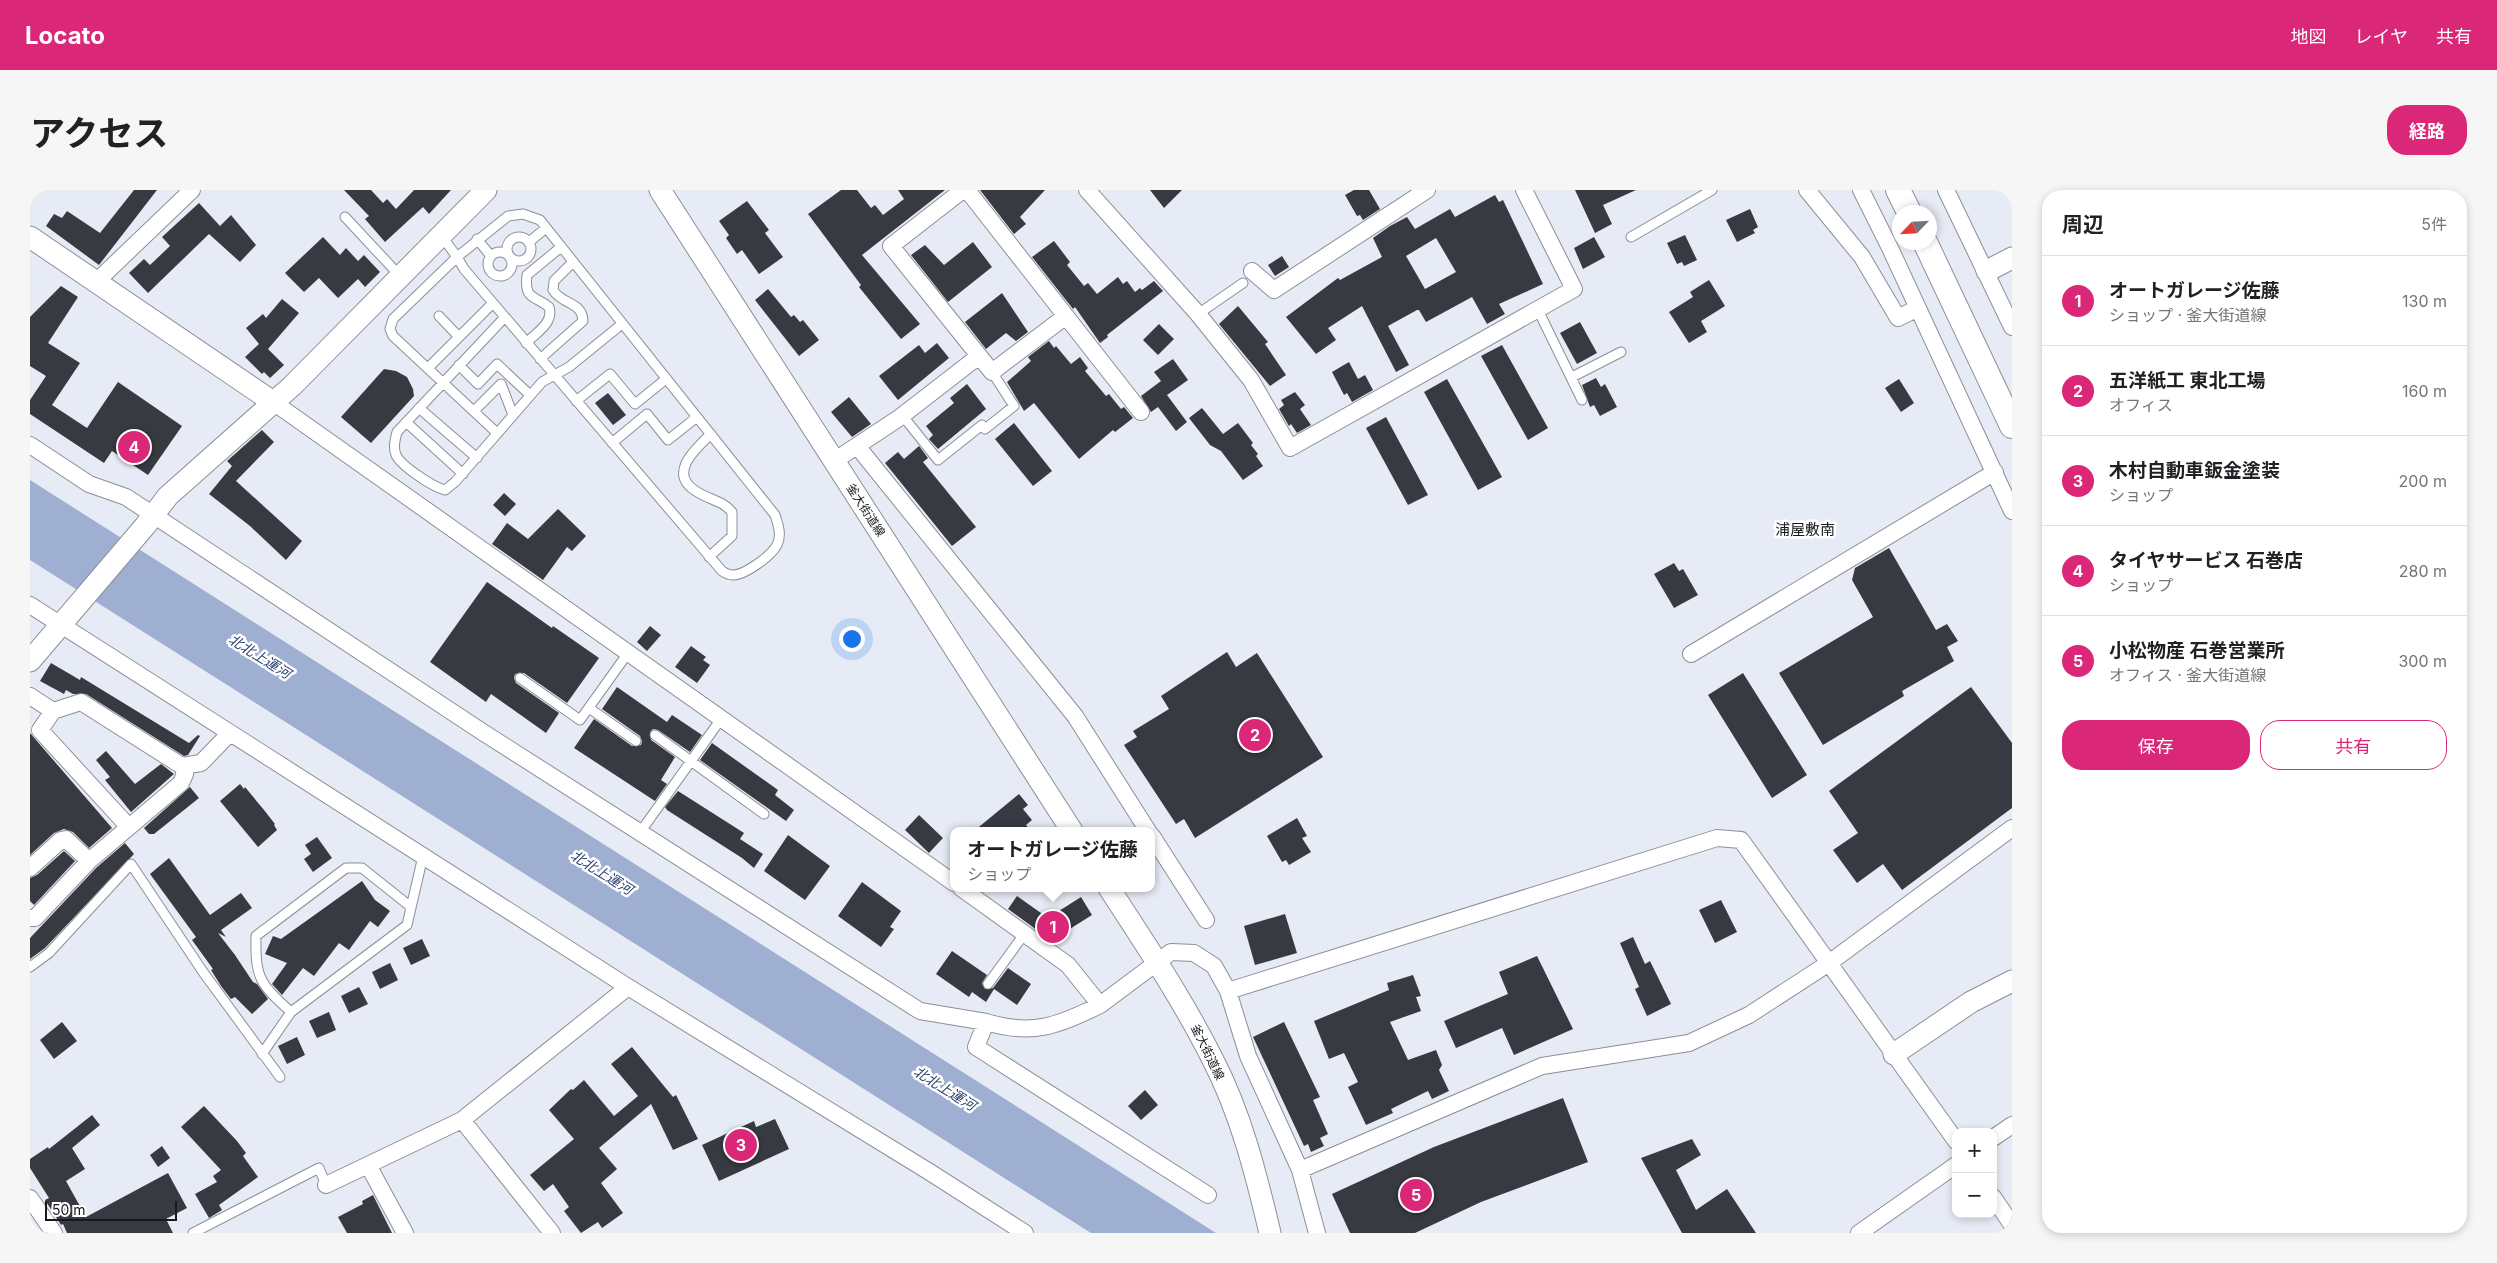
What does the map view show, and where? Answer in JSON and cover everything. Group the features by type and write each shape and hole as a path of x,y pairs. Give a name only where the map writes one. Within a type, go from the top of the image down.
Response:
{"main road":[{"path":"1898,190 1906,205"},
{"path":"1929,250 2012,426"}],"street":[{"path":"96,282 192,190"},
{"path":"30,661 168,496 292,386 486,190"},
{"name":"釜大街道線","path":"660,190 1069,827"},
{"path":"963,190 891,246 978,356 992,372 1066,316"},
{"path":"967,190 1140,412"},
{"path":"1087,190 1198,314 1251,380 1290,448 1574,289 1524,190"},
{"path":"1807,190 1862,257 1898,318 1918,308"},
{"path":"1861,190 2012,511"},
{"path":"1946,190 1987,271 2012,327"},
{"path":"1247,277 1274,290 1424,191"},
{"path":"30,237 273,402 950,880"},
{"path":"1987,271 2012,258"},
{"path":"834,461 899,418 978,356"},
{"path":"30,445 89,484 126,497 149,520 641,831 920,1011 986,1022 1008,1029 1036,1028 1073,1018 1100,1005 1156,961 1171,952 1194,953 1214,966 1228,991 1248,1056 1300,1170 1317,1233"},
{"path":"857,446 1075,716 1145,827"},
{"path":"1691,654 1995,472"},
{"path":"30,605 67,618 230,733 628,987 928,1171 1025,1233"},
{"path":"30,696 53,711"},
{"path":"30,918 35,918 89,861 181,783 185,774 182,766 81,702 53,711 40,730 128,826"},
{"path":"182,766 201,763 230,733"},
{"path":"1300,1170 1542,1066 1689,1042 1748,1015 1829,963 2012,828"},
{"path":"1228,991 1717,838 1741,840 1952,1135"},
{"path":"30,868 61,840 66,839 89,861"},
{"path":"1155,841 1206,920"},
{"path":"967,892 1068,965 1100,1005"},
{"name":"釜大街道線","path":"1112,892 1178,995 1214,1062 1243,1132 1270,1233"},
{"path":"1894,1054 1971,1002 2012,981"},
{"path":"326,1185 462,1120 628,987"},
{"path":"986,1022 976,1047 1208,1195"},
{"path":"462,1120 552,1233"},
{"path":"1997,1135 2012,1125"},
{"path":"368,1165 405,1233"},
{"path":"1859,1233 1952,1168"},
{"path":"30,1198 54,1233"},
{"path":"1997,1203 2012,1225"}],"lane":[{"path":"1631,237 1712,190"},
{"path":"441,235 457,256 464,269 504,317 722,572 733,575 744,572 757,565 777,545 779,530 775,514 540,220 523,214 508,216 457,256 393,319 390,329 393,336 498,433"},
{"path":"345,217 400,276"},
{"path":"529,242 546,228"},
{"path":"491,256 488,266 493,275 499,276 508,272 512,262 507,251 510,241 520,237 529,242"},
{"path":"477,240 491,256"},
{"path":"491,256 501,252 518,261 528,258 531,253 529,242"},
{"path":"526,343 550,320 551,314 549,307 533,299 528,294 526,285 527,275 561,247"},
{"path":"540,359 582,321 579,308 572,303 563,301 553,290 554,281 573,262"},
{"path":"1198,314 1247,277"},
{"path":"428,368 493,303"},
{"path":"1537,308 1582,400"},
{"path":"439,316 459,337"},
{"path":"504,317 397,432 394,444 397,457 434,488 445,490 463,474 542,382 569,367 622,324"},
{"path":"1572,377 1621,352"},
{"path":"459,365 478,384 497,364 530,396"},
{"path":"899,418 906,420 938,460 982,425 986,429 1014,406 992,372"},
{"path":"576,401 610,374 634,404 666,378"},
{"path":"474,411 501,384 513,415"},
{"path":"419,408 476,458"},
{"path":"612,443 647,414 668,440 697,417"},
{"path":"406,422 463,474"},
{"path":"709,557 732,536 732,512 726,504 697,492 687,483 683,471 686,459 711,434"},
{"path":"520,678 580,720 628,653"},
{"path":"589,708 636,741"},
{"path":"641,831 721,719"},
{"path":"655,735 764,814"},
{"path":"262,1054 291,1012 407,926 423,856"},
{"path":"30,966 50,953 130,864 280,1077"},
{"path":"291,1012 266,989 258,973 256,936 346,868 362,868 411,907"},
{"path":"988,984 1025,933"},
{"path":"193,1233 319,1168 326,1185"}],"water":[{"name":"北北上運河","path":"30,480 1216,1233 1091,1233 30,560"}],"building":[{"path":"134,190 157,190 99,265 46,226 54,214 62,218 67,211 100,233"},
{"path":"344,190 371,190 383,203 387,199 396,209 414,190 451,190 429,214 423,207 385,242 365,219 369,216"},
{"path":"841,190 857,190 871,208 875,205 883,215 904,199 898,190 945,190 862,255 920,324 901,339 859,287 861,285 808,214"},
{"path":"980,190 1045,190 1020,217 1026,224 1014,234"},
{"path":"1150,190 1182,190 1164,208"},
{"path":"1354,190 1369,190 1380,209 1363,220 1360,215 1357,216 1345,195"},
{"path":"1575,190 1636,190 1603,205 1612,224 1595,233"},
{"path":"1495,195 1499,202 1503,200 1543,284 1499,304 1505,314 1487,324 1472,297 1426,322 1419,310 1417,310 1388,326 1409,365 1396,372 1362,306 1328,328 1336,340 1316,354 1286,317 1338,278 1340,280 1382,257 1373,238 1390,226 1407,217 1415,229 1450,209 1455,217","holes":["1436,238 1456,272 1425,289 1406,256"]},
{"path":"747,201 769,230 765,233 783,257 759,274 742,250 737,254 726,238 729,235 719,221"},
{"path":"199,203 220,226 231,215 256,245 240,262 209,234 148,293 129,273 144,259 150,265 170,246 162,237"},
{"path":"1750,209 1758,227 1753,230 1755,233 1737,242 1726,220"},
{"path":"1685,235 1697,260 1684,266 1682,262 1677,264 1667,243"},
{"path":"323,237 340,255 346,248 358,261 364,255 380,272 365,287 358,279 338,298 319,278 304,292 285,273"},
{"path":"1594,237 1605,257 1583,269 1574,248"},
{"path":"1054,241 1070,262 1067,265 1084,286 1088,283 1097,294 1118,277 1123,284 1127,281 1135,292 1140,288 1142,290 1154,281 1163,291 1107,335 1108,337 1100,343 1075,307 1073,309 1032,257"},
{"path":"973,242 992,267 948,302 911,255 925,245 944,265"},
{"path":"1282,256 1289,267 1275,276 1268,265"},
{"path":"1709,280 1725,306 1701,321 1707,332 1689,343 1669,312 1693,297 1690,292"},
{"path":"61,286 78,297 48,343 80,363 52,405 87,428 118,382 182,426 148,475 112,451 104,463 30,414 30,400 46,376 30,366 30,317"},
{"path":"768,289 791,317 794,315 800,322 803,320 819,340 799,356 755,300"},
{"path":"1002,293 1028,332 1016,341 1006,333 986,349 965,322"},
{"path":"282,299 299,313 268,349 284,365 270,378 264,372 262,374 245,357 259,344 246,328 263,314 266,318"},
{"path":"1238,306 1268,342 1265,344 1286,375 1270,386 1219,324"},
{"path":"1580,322 1597,353 1577,364 1560,333"},
{"path":"1159,324 1174,339 1158,355 1143,340"},
{"path":"1049,341 1054,348 1056,346 1071,364 1080,357 1088,368 1085,371 1106,396 1109,394 1121,409 1124,407 1133,418 1115,432 1113,430 1079,459 1034,403 1024,411 1007,382 1031,361 1028,357"},
{"path":"937,343 949,358 898,400 879,376 919,345 925,353"},
{"path":"1502,345 1548,428 1528,440 1481,356"},
{"path":"1173,359 1188,380 1167,395 1187,422 1176,431 1158,407 1151,412 1141,396 1161,381 1154,372"},
{"path":"1349,362 1358,379 1365,375 1373,390 1352,402 1347,393 1344,395 1332,372"},
{"path":"384,369 396,371 407,377 414,396 371,443 341,417"},
{"path":"1596,378 1601,387 1605,384 1617,407 1600,416 1594,405 1590,407 1582,385"},
{"path":"1447,379 1502,477 1478,490 1424,392"},
{"path":"1899,379 1914,403 1901,412 1885,388"},
{"path":"967,384 986,409 938,449 929,439 933,435 926,426 954,403 950,398"},
{"path":"1295,392 1305,405 1300,409 1311,425 1297,433 1291,424 1289,426 1279,409 1284,405 1281,400"},
{"path":"608,393 626,415 613,425 595,403"},
{"path":"849,397 871,424 852,437 831,412"},
{"path":"1202,408 1223,434 1238,423 1253,443 1251,445 1258,454 1256,456 1263,466 1243,480 1221,451 1210,445 1189,418"},
{"path":"1386,417 1428,495 1408,505 1366,428"},
{"path":"1014,423 1052,471 1033,486 995,439"},
{"path":"262,430 274,442 236,481 302,541 286,560 250,526 209,494 232,466 227,461"},
{"path":"919,446 928,458 923,462 976,527 952,546 885,463 898,452 904,459"},
{"path":"504,493 516,504 505,516 493,505"},
{"path":"558,509 586,536 572,551 567,547 543,580 492,544 507,523 528,539"},
{"path":"1889,548 1936,630 1947,624 1958,641 1947,647 1954,661 1902,691 1904,696 1823,745 1779,673 1873,617 1852,580 1855,568"},
{"path":"1674,563 1679,571 1683,569 1698,595 1674,608 1654,574"},
{"path":"487,582 552,628 553,626 599,658 567,703 524,673 515,674 516,683 559,713 546,733 491,694 486,702 430,662"},
{"path":"650,626 661,635 647,651 637,642"},
{"path":"691,646 706,657 703,660 710,665 697,683 675,667"},
{"path":"1227,652 1236,667 1257,653 1323,757 1195,838 1184,819 1176,824 1124,745 1137,737 1133,731 1169,709 1161,696"},
{"path":"51,663 80,680 81,677 189,743 198,735 200,736 188,755 184,756 86,694 73,694 66,690 64,694 40,681"},
{"path":"1743,673 1807,775 1772,798 1708,695"},
{"path":"617,687 667,722 672,715 702,735 690,752 658,730 653,729 650,732 651,740 675,757 661,780 667,784 655,801 574,748 594,719 632,746 641,745 640,736 602,709"},
{"path":"1971,687 2012,743 2012,808 1902,890 1883,864 1857,883 1833,850 1858,833 1829,791"},
{"path":"30,733 112,828 89,848 73,832 64,829 54,833 30,855"},
{"path":"712,743 778,790 775,795 794,810 786,821 700,760"},
{"path":"106,751 135,784 161,764 174,774 131,812 105,780 110,777 96,760"},
{"path":"240,784 244,789 245,787 264,810 275,824 277,830 258,847 220,801"},
{"path":"190,787 199,798 154,834 149,834 144,828"},
{"path":"678,791 744,833 740,839 763,854 754,868 742,858 667,810 665,807"},
{"path":"1019,794 1028,805 1023,809 1032,820 1026,825 1028,827 979,827"},
{"path":"919,815 943,838 929,853 905,830"},
{"path":"1297,818 1307,836 1302,838 1311,852 1289,865 1286,860 1282,862 1267,836"},
{"path":"788,835 830,866 805,900 764,871"},
{"path":"317,837 332,858 313,872 304,859 311,854 305,845"},
{"path":"125,843 134,854 45,948 30,959 30,938 96,868"},
{"path":"64,851 75,861 34,905 30,901 30,878 37,875"},
{"path":"169,858 210,915 241,893 252,908 221,930 226,937 218,933 253,982 257,984 268,999 252,1014 235,997 231,999 221,986 211,970 213,969 192,940 196,937 150,874"},
{"path":"362,881 375,900 390,911 378,927 370,921 349,950 339,943 314,976 303,968 282,995 272,984 287,963 265,954 273,936 281,939"},
{"path":"862,882 901,911 890,927 894,929 881,947 838,916"},
{"path":"1017,896 1048,918 1081,897 1092,915 1065,932 1056,944 1008,909"},
{"path":"1721,900 1737,932 1715,943 1699,910"},
{"path":"1285,914 1297,953 1255,965 1244,926"},
{"path":"1633,937 1645,964 1650,961 1671,1004 1647,1016 1635,989 1639,987 1620,943"},
{"path":"422,939 430,956 411,965 403,948"},
{"path":"952,951 987,975 982,983 985,989 993,988 1008,968 1031,984 1017,1005 994,989 986,1002 972,992 969,997 936,974"},
{"path":"1537,956 1573,1029 1514,1055 1502,1028 1456,1048 1444,1021 1508,994 1499,972"},
{"path":"390,963 398,980 380,989 372,972"},
{"path":"1413,975 1421,996 1416,997 1421,1011 1390,1022 1408,1060 1436,1050 1442,1065 1439,1070 1449,1091 1432,1099 1428,1091 1391,1109 1393,1113 1366,1125 1348,1087 1358,1082 1344,1053 1329,1059 1314,1021 1389,990 1387,983"},
{"path":"359,987 368,1004 349,1013 341,996"},
{"path":"329,1012 336,1030 317,1038 309,1021"},
{"path":"62,1022 77,1041 54,1059 40,1040"},
{"path":"1284,1022 1320,1097 1313,1100 1328,1134 1320,1138 1324,1146 1311,1152 1308,1144 1304,1146 1253,1037"},
{"path":"297,1037 305,1055 287,1064 278,1046"},
{"path":"632,1047 673,1097 676,1095 698,1139 673,1150 651,1104 599,1148 617,1169 601,1183 623,1213 602,1228 598,1222 581,1233 564,1211 569,1207 553,1184 544,1191 530,1175 574,1139 549,1110 571,1089 573,1090 584,1080 614,1116 638,1096 611,1064"},
{"path":"1145,1090 1158,1105 1141,1120 1128,1106"},
{"path":"1563,1098 1588,1162 1481,1202 1415,1233 1350,1233 1332,1194 1434,1147"},
{"path":"204,1106 237,1141 246,1153 243,1156 258,1177 219,1205 222,1210 209,1218 195,1194 217,1182 213,1176 221,1170 181,1127"},
{"path":"92,1115 100,1125 72,1148 85,1169 66,1181 86,1217 168,1173 187,1208 166,1219 173,1233 67,1233 63,1224 61,1225 45,1200 49,1198 30,1168 30,1159 48,1147 49,1149"},
{"path":"775,1119 789,1149 719,1181 702,1145 754,1121 756,1127"},
{"path":"1692,1139 1701,1155 1676,1170 1696,1210 1727,1189 1756,1233 1682,1233 1641,1158"},
{"path":"162,1146 170,1158 158,1167 150,1155"},
{"path":"373,1195 392,1233 347,1233 338,1217 363,1204 362,1201"}],"place":[{"name":"タイヤサービス 石巻店","path":"134,447"},
{"name":"五洋紙工 東北工場","path":"1255,735"},
{"name":"オートガレージ佐藤","path":"1053,927"},
{"name":"木村自動車鈑金塗装","path":"741,1145"},
{"name":"小松物産 石巻営業所","path":"1416,1195"}],"district":[{"name":"浦屋敷南","path":"1805,529"}]}
